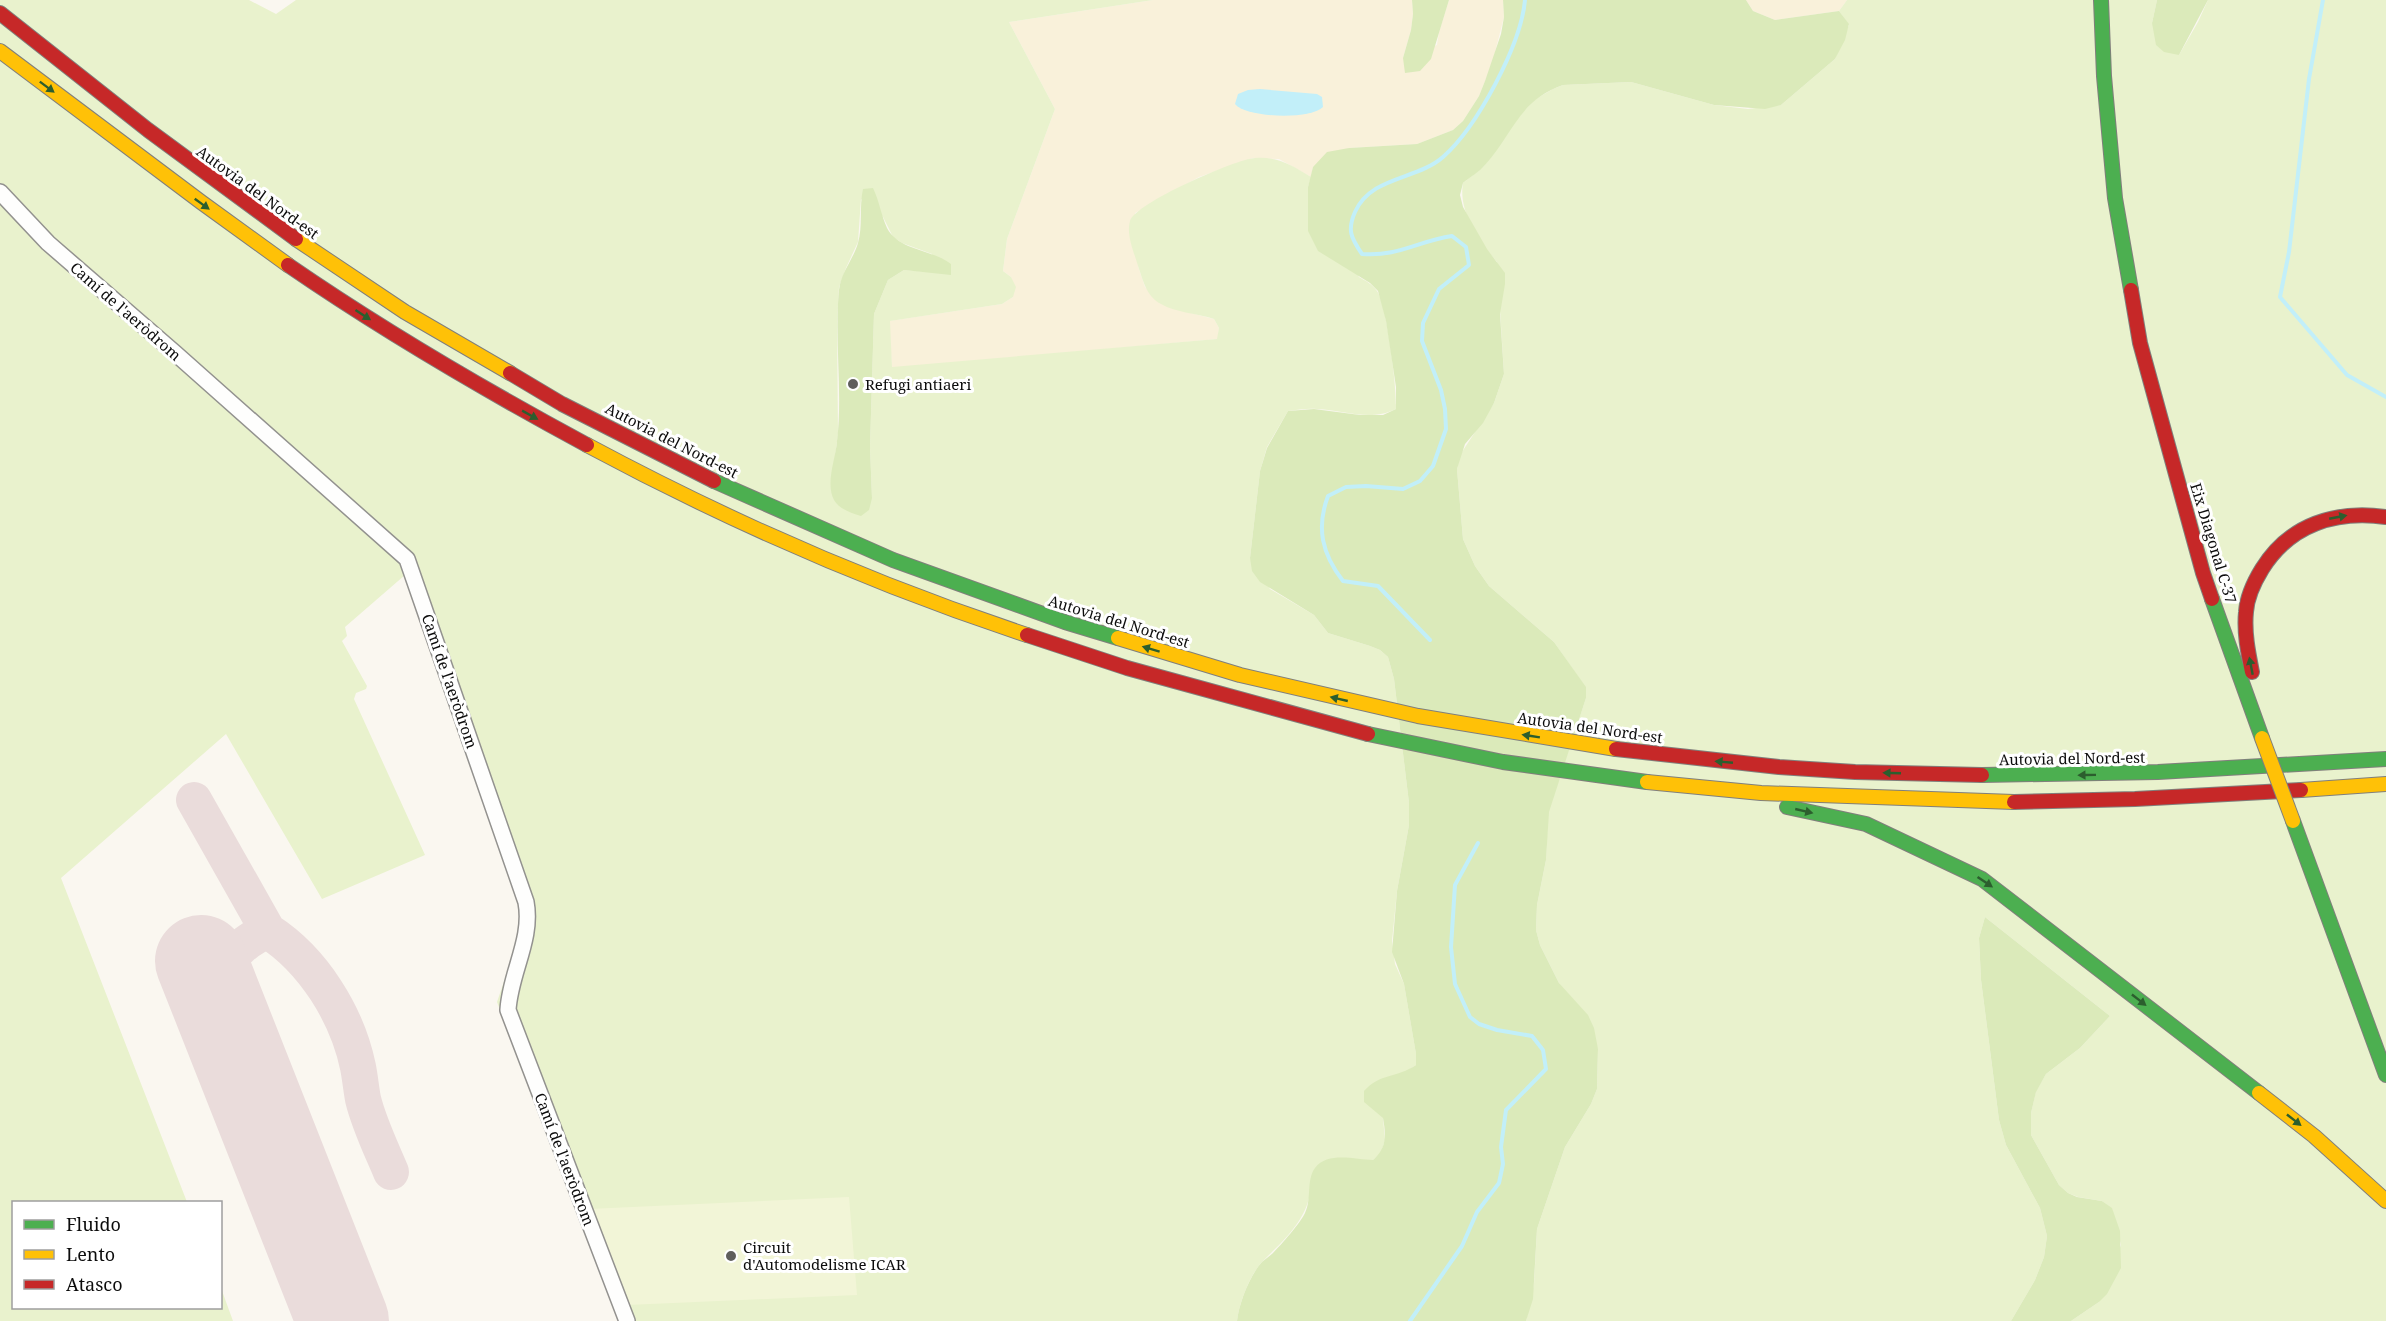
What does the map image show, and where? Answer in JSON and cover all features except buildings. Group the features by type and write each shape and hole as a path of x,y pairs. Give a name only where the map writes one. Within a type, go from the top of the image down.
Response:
{"highway":[{"name":"Eix Diagonal C-37","path":"2101,0 2104,76 2115,198 2140,343 2203,573 2386,1075"},
{"name":"Autovia del Nord-est","path":"0,13 217,184 312,252 408,314 530,387 743,495 904,563 1004,601 1212,667 1313,693 1480,727 1617,749 1737,763 1873,773 2021,777 2146,774 2386,759"},
{"path":"0,51 209,209 407,343 560,432 705,505 796,546 917,596 1033,638 1155,677 1387,739 1517,764 1706,789 1866,824 1982,879 2314,1136 2386,1201"},
{"path":"2257,722 2260,703 2246,644 2246,619 2247,604 2265,565 2280,547 2317,522 2346,515 2367,514 2386,517"},
{"path":"2146,774 2178,762 2348,751 2386,745"},
{"path":"1706,789 1938,800 2046,802 2182,798 2386,784"}],"street":[{"name":"Camí de l'aeròdrom","path":"0,192 48,243 407,559 526,902 529,927 509,994 508,1010 627,1321"}],"shaded area":[{"path":"1153,0 1412,0 1411,30 1403,58 1437,45 1449,0 1503,0 1504,17 1492,64 1479,96 1463,121 1453,130 1417,144 1349,148 1313,167 1311,177 1279,159 1253,158 1199,177 1135,213 1138,266 1145,287 1171,308 1214,319 1219,328 1218,339 892,368 889,321 1002,304 1013,297 1011,277 1003,271 1007,239 1055,109 1009,22"},
{"path":"1746,0 1847,0 1839,11 1775,20 1753,11"}],"green space":[{"path":"0,0 249,0 276,14 296,0 1153,0 1009,22 1055,109 1007,239 1003,271 1011,277 1016,287 1013,297 1002,304 890,321 892,367 1217,339 1219,328 1214,319 1167,307 1156,301 1148,292 1131,244 1130,221 1136,213 1167,193 1244,160 1270,158 1284,162 1311,177 1308,187 1359,277 1373,286 1381,299 1391,348 1396,409 1376,415 1313,409 1288,411 1267,447 1260,471 1250,558 1270,589 1314,615 1328,633 1380,650 1388,657 1394,679 1409,803 1409,825 1397,891 1392,941 1395,964 1404,984 1416,1065 1404,1073 1383,1118 1385,1140 1381,1153 1373,1160 1360,1160 1310,1193 1304,1213 1298,1222 1254,1273 1243,1298 1237,1321 620,1321 497,1002 523,926 522,913 405,575 345,627 347,636 342,641 367,686 366,689 356,693 354,699 425,855 322,899 226,734 61,878 187,1201 12,1201 12,1309 222,1309 222,1291 233,1321 0,1321","holes":["861,199 883,217 893,237 902,243 932,254 931,272 904,270 888,280 874,314 870,447 872,498 831,491 838,433 839,287 858,242"]},
{"path":"1412,0 1449,0 1431,59 1420,71 1405,73 1403,58 1411,30"},
{"path":"1503,0 1746,0 1753,11 1775,20 1839,11 1849,24 1845,40 1835,59 1781,105 1765,109 1714,105 1631,82 1563,85 1548,91 1526,109 1485,165 1463,183 1460,195 1463,207 1487,249 1505,273 1505,284 1500,314 1504,374 1494,403 1483,423 1465,444 1457,469 1463,539 1475,566 1489,586 1554,642 1586,687 1586,698 1549,812 1546,860 1537,905 1536,930 1540,945 1559,983 1588,1015 1594,1028 1598,1049 1597,1089 1591,1104 1565,1147 1537,1229 1533,1299 1526,1321 1237,1321 1253,1274 1286,1239 1305,1213 1312,1173 1315,1168 1335,1158 1373,1160 1381,1151 1385,1136 1383,1118 1364,1102 1364,1091 1382,1078 1416,1065 1404,984 1392,952 1397,891 1409,825 1409,803 1394,679 1388,657 1380,650 1370,646 1328,633 1314,615 1260,582 1252,571 1250,558 1260,471 1267,448 1288,411 1314,409 1360,415 1383,415 1396,409 1396,387 1386,321 1378,291 1370,283 1318,251 1308,231 1308,187 1313,167 1327,152 1349,148 1417,144 1453,130 1463,121 1479,96 1501,34 1504,17"},
{"path":"1847,0 2157,0 2152,23 2179,55 2208,0 2386,0 2386,1321 2071,1321 2099,1302 2121,1245 2112,1209 2102,1201 2068,1193 2059,1185 2031,1135 2031,1113 2036,1091 2046,1074 2080,1048 2110,1016 1985,917 1979,938 1981,980 1999,1120 2006,1145 2040,1208 2047,1236 2044,1257 2035,1280 2011,1321 1526,1321 1534,1284 1537,1229 1565,1147 1591,1104 1597,1089 1598,1049 1559,983 1540,945 1536,930 1537,905 1546,860 1548,812 1586,698 1586,688 1554,642 1489,586 1475,566 1463,539 1457,469 1460,455 1494,403 1504,374 1497,262 1471,225 1464,205 1463,183 1484,166 1521,114 1534,100 1563,85 1631,82 1714,105 1748,109 1781,105 1835,59 1849,25 1839,11"},
{"path":"2157,0 2208,0 2179,55 2164,52 2156,45 2152,23"},
{"path":"873,188 892,236 908,246 935,255 951,264 951,275 904,270 888,280 874,314 870,447 872,498 869,510 861,516 836,503 832,493 831,478 839,422 837,328 839,290 842,277 858,243 863,189"},
{"path":"1985,917 2110,1016 2080,1048 2046,1074 2036,1092 2031,1113 2031,1135 2059,1185 2077,1197 2102,1201 2112,1208 2120,1231 2121,1268 2107,1294 2071,1321 2011,1321 2035,1280 2044,1257 2047,1236 2040,1208 2006,1145 1999,1120 1981,980 1979,938"},
{"name":"Circuit d'Automodelisme ICAR","path":"849,1197 857,1295 627,1305 589,1209"}],"water":[{"path":"1260,89 1317,94 1322,97 1323,107 1306,114 1279,116 1241,109 1235,104 1238,94"}],"waterway":[{"path":"1430,640 1378,586 1343,581 1326,551 1322,519 1328,496 1346,487 1403,489 1420,481 1433,466 1446,429 1445,409 1441,390 1422,341 1423,323 1439,289 1469,265 1466,247 1452,236 1397,251 1362,254 1353,238 1351,224 1362,200 1372,191 1421,170 1443,157 1470,126 1506,62 1522,18 1525,0"},
{"path":"2323,0 2309,79 2289,252 2280,297 2347,375 2386,397"},
{"path":"1410,1321 1462,1246 1477,1212 1499,1183 1503,1164 1501,1147 1506,1110 1546,1069 1543,1050 1532,1036 1497,1030 1479,1024 1470,1017 1455,984 1451,947 1455,885 1478,843"}],"taxiway":[{"path":"194,800 268,931 251,939 209,980"},
{"path":"268,931 300,957 337,1008 353,1047 368,1118 391,1172"}],"runway":[{"path":"201,961 343,1321"}],"traffic: fast":[{"path":"2101,0 2104,76 2115,198 2131,290"},
{"path":"714,481 893,560 1065,622 1118,638"},
{"path":"2212,599 2262,738"},
{"path":"1368,734 1503,762 1647,782"},
{"path":"1982,775 2158,772 2386,759"},
{"path":"1787,807 1866,824 1982,879 2259,1093"},
{"path":"2293,821 2386,1075"}],"traffic: slow":[{"path":"0,51 288,265"},
{"path":"296,239 405,312 510,373"},
{"path":"587,445 693,499 803,549 915,595 1027,635"},
{"path":"1118,638 1240,675 1418,716 1616,749"},
{"path":"2262,738 2293,821"},
{"path":"1647,782 1761,793 2014,802"},
{"path":"2301,790 2386,784"},
{"path":"2259,1093 2314,1136 2386,1201"}],"traffic: jam":[{"path":"0,13 148,130 296,239"},
{"path":"288,265 435,359 587,445"},
{"path":"2131,290 2140,343 2212,599"},
{"path":"510,373 562,404 714,481"},
{"path":"2252,672 2246,634 2247,606 2256,579 2273,554 2286,541 2316,523 2349,516 2386,517"},
{"path":"1027,635 1127,668 1368,734"},
{"path":"1616,749 1779,767 1855,772 1982,775"},
{"path":"2014,802 2135,799 2301,790"}],"place":[{"name":"Refugi antiaeri","path":"853,384"},
{"name":"Circuit d'Automodelisme ICAR","path":"731,1256"}]}
